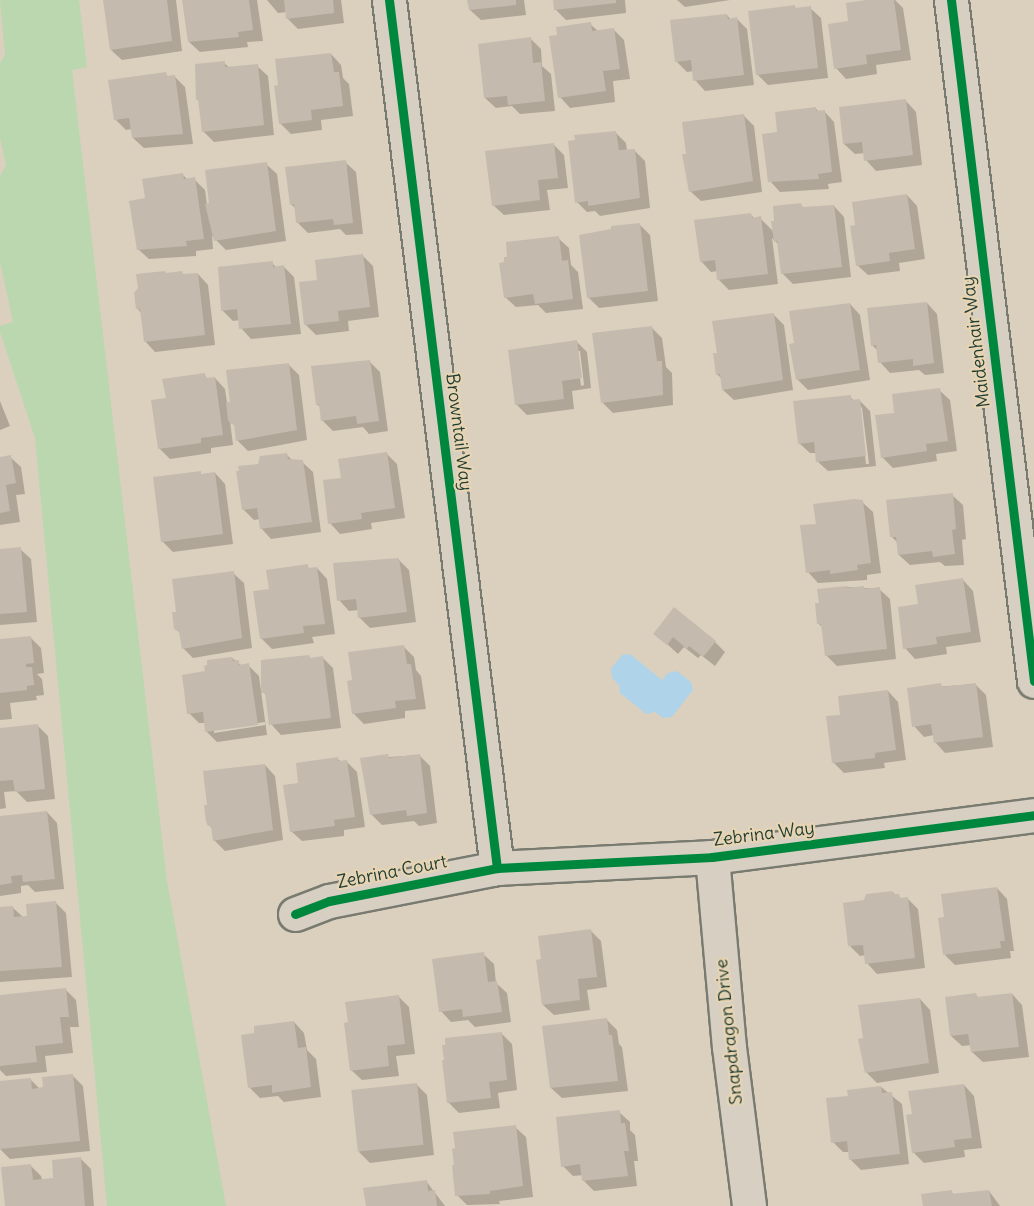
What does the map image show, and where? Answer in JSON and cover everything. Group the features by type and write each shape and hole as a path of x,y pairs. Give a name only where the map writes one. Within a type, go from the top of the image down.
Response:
{"street":[{"name":"Browntail Way","path":"389,0 496,868"},
{"name":"Maidenhair Way","path":"951,0 1034,681"},
{"name":"Zebrina Way","path":"496,868 712,857 1034,815"},
{"name":"Snapdragon Drive","path":"712,857 729,1047 749,1206"},
{"name":"Zebrina Court","path":"295,914 329,902 496,868"}],"green space":[{"path":"0,0 79,0 87,67 72,70 167,881 226,1206 107,1206 35,438 0,332 0,326 13,322 0,262 0,176 6,165 0,138 0,64 5,54"}],"water":[{"path":"630,654 662,680 668,673 677,671 691,682 693,690 672,717 663,718 655,712 646,714 620,693 619,685 612,678 611,669 622,655"}],"building":[{"path":"103,0 167,0 172,41 110,50"},
{"path":"182,0 249,0 253,30 238,32 239,37 188,42"},
{"path":"284,0 333,0 334,13 286,19"},
{"path":"467,0 516,0 516,5 469,10"},
{"path":"553,0 616,0 616,3 554,10"},
{"path":"894,0 901,50 866,55 867,64 834,69 828,24 848,21 846,3"},
{"path":"795,5 795,8 811,6 818,68 756,75 748,11"},
{"path":"727,14 728,19 737,17 744,75 693,81 691,60 675,62 670,20"},
{"path":"591,22 592,31 614,28 620,69 603,71 606,91 558,98 549,36 557,35 556,27"},
{"path":"531,37 533,63 541,62 545,101 508,105 507,96 484,98 478,44"},
{"path":"331,53 334,72 339,72 343,106 311,110 312,120 279,124 274,86 278,85 275,59"},
{"path":"225,61 225,67 258,64 264,125 202,132 198,99 196,100 195,64"},
{"path":"166,72 167,76 175,75 183,134 132,138 129,118 114,120 108,80"},
{"path":"906,99 913,155 864,161 862,142 843,144 839,107"},
{"path":"816,107 816,111 825,110 832,172 818,174 819,179 768,182 762,134 777,132 775,112"},
{"path":"744,114 753,181 689,192 682,154 686,154 682,122"},
{"path":"616,131 619,150 635,149 640,198 588,206 588,201 575,203 568,141 575,140 574,135"},
{"path":"554,143 558,178 538,180 540,200 492,206 485,151"},
{"path":"346,160 353,223 334,225 333,219 296,223 294,204 290,205 285,167"},
{"path":"267,162 276,231 214,241 205,204 209,203 205,170"},
{"path":"183,173 184,179 195,177 204,239 186,241 187,246 137,250 129,201 145,198 142,179"},
{"path":"907,194 915,249 889,253 890,261 856,266 850,226 855,225 852,202"},
{"path":"801,203 802,207 834,205 842,267 781,274 777,241 774,242 771,221 774,221 773,206"},
{"path":"751,213 752,218 761,216 768,274 717,280 715,260 700,262 694,220"},
{"path":"640,223 648,291 587,298 579,235 611,229 611,226"},
{"path":"559,236 562,261 568,260 573,299 535,304 533,294 504,298 499,263 504,262 504,257 507,257 506,242"},
{"path":"363,254 370,307 338,311 339,321 304,325 299,282 317,280 315,260"},
{"path":"273,261 273,267 284,265 291,324 239,329 237,309 221,311 218,267"},
{"path":"165,271 166,273 182,271 183,274 198,273 205,335 144,342 140,309 136,309 134,293 138,288 136,274"},
{"path":"927,302 934,363 913,366 913,359 878,363 876,345 871,346 867,308"},
{"path":"850,303 860,370 796,380 789,344 794,343 789,311"},
{"path":"774,313 783,380 722,390 720,374 716,375 713,353 717,353 712,321"},
{"path":"652,326 657,361 662,361 663,395 601,403 592,333"},
{"path":"577,340 582,378 562,381 564,399 515,405 508,350"},
{"path":"370,360 379,421 357,424 356,416 321,421 319,404 316,405 311,366"},
{"path":"289,363 297,430 236,441 234,424 228,420 226,402 230,402 226,370"},
{"path":"205,373 206,378 215,377 223,435 201,438 201,443 158,449 151,400 166,398 162,379"},
{"path":"940,388 948,441 926,444 927,451 881,458 875,415 894,413 892,394"},
{"path":"851,395 851,400 860,399 866,456 816,462 814,442 798,444 793,401"},
{"path":"387,452 395,508 361,513 362,519 328,524 323,480 341,478 338,459"},
{"path":"287,453 288,459 303,460 312,522 260,529 257,508 242,510 236,471 239,471 238,466 258,464 260,456"},
{"path":"11,455 16,483 6,485 10,511 0,513 0,457"},
{"path":"201,471 201,474 215,472 223,534 161,542 153,477"},
{"path":"953,493 956,529 952,530 955,554 933,557 932,551 898,555 896,537 890,537 886,500"},
{"path":"863,500 871,563 857,565 858,570 830,574 830,570 806,573 800,525 816,524 813,504"},
{"path":"21,547 27,612 0,614 0,549"},
{"path":"399,558 407,612 358,618 356,599 337,601 333,563"},
{"path":"308,564 308,568 317,567 325,624 303,626 304,633 260,639 253,591 269,589 266,570"},
{"path":"234,571 242,638 182,649 179,632 174,629 172,612 176,612 172,579"},
{"path":"963,578 971,632 936,637 937,644 903,649 898,607 918,604 915,585"},
{"path":"847,586 847,588 864,586 864,589 880,587 887,649 825,656 821,624 817,624 815,603 819,603 817,589"},
{"path":"674,607 716,641 703,657 689,646 687,649 673,637 667,645 653,634"},
{"path":"31,636 34,663 26,664 26,667 32,667 34,685 27,686 27,690 0,693 0,639"},
{"path":"404,645 407,664 411,664 416,699 395,701 396,708 352,714 347,681 352,680 348,652"},
{"path":"309,655 310,658 323,656 331,718 269,725 265,693 261,693 261,660"},
{"path":"232,657 233,661 239,660 239,665 249,663 258,725 205,732 203,712 187,714 182,675 205,671 204,666 207,665 207,660"},
{"path":"941,683 942,687 976,683 983,737 934,743 931,724 912,727 907,688"},
{"path":"888,690 896,750 875,753 875,758 832,763 826,716 840,715 838,696"},
{"path":"38,724 45,789 15,792 13,780 0,781 0,728"},
{"path":"388,754 389,758 420,754 427,813 407,816 406,810 370,815 360,758"},
{"path":"338,757 338,761 347,760 355,817 334,820 335,826 290,832 283,785 298,783 296,763"},
{"path":"265,764 273,830 213,841 211,826 208,826 206,822 204,805 207,805 203,771"},
{"path":"47,811 55,879 23,882 22,875 11,876 12,883 0,885 0,816"},
{"path":"997,887 1005,941 1000,941 1001,948 943,955 938,918 944,917 941,894"},
{"path":"893,891 893,894 899,894 900,898 908,897 915,958 865,964 863,945 848,946 843,903 864,900 866,894"},
{"path":"56,901 62,967 0,971 0,907 13,906 14,917 27,916 26,904"},
{"path":"591,929 597,977 578,979 580,1000 542,1005 536,960 541,959 538,936"},
{"path":"484,952 488,982 497,981 502,1012 463,1017 462,1009 439,1012 432,959"},
{"path":"66,988 69,1017 60,1017 63,1043 35,1046 37,1062 0,1066 0,995"},
{"path":"976,993 977,997 1012,993 1019,1047 971,1052 968,1034 950,1036 945,997"},
{"path":"399,995 405,1044 387,1046 389,1066 350,1071 344,1023 348,1022 345,1002"},
{"path":"920,998 929,1063 865,1073 858,1039 863,1038 858,1005"},
{"path":"607,1018 609,1035 612,1035 618,1081 550,1088 542,1026"},
{"path":"294,1021 298,1048 306,1047 311,1087 272,1093 272,1085 248,1088 241,1035 254,1033 254,1026"},
{"path":"502,1032 507,1080 489,1082 491,1098 447,1103 442,1060 444,1060 442,1045 445,1045 445,1038"},
{"path":"73,1074 80,1141 0,1149 0,1081 31,1078 32,1089 43,1087 42,1077"},
{"path":"417,1083 423,1145 358,1152 351,1090"},
{"path":"964,1084 972,1138 954,1140 955,1147 912,1153 906,1115 912,1114 908,1091"},
{"path":"881,1086 882,1093 892,1092 900,1154 849,1160 847,1141 831,1143 826,1098 848,1096 847,1090"},
{"path":"620,1110 621,1123 625,1123 629,1151 624,1151 628,1176 582,1181 580,1164 561,1167 556,1117"},
{"path":"516,1125 523,1186 490,1191 490,1194 455,1196 452,1165 454,1165 452,1149 455,1148 453,1132"},
{"path":"81,1157 85,1206 5,1206 1,1167 31,1164 33,1180 53,1178 52,1160"},
{"path":"427,1180 428,1191 435,1190 437,1206 366,1206 363,1188"},
{"path":"952,1190 952,1194 989,1190 992,1206 923,1206 921,1194"}],"cycle path":[{"path":"389,0 497,868"},
{"path":"951,0 1034,681"},
{"path":"295,914 329,901 497,868 712,857 1034,815"}]}
